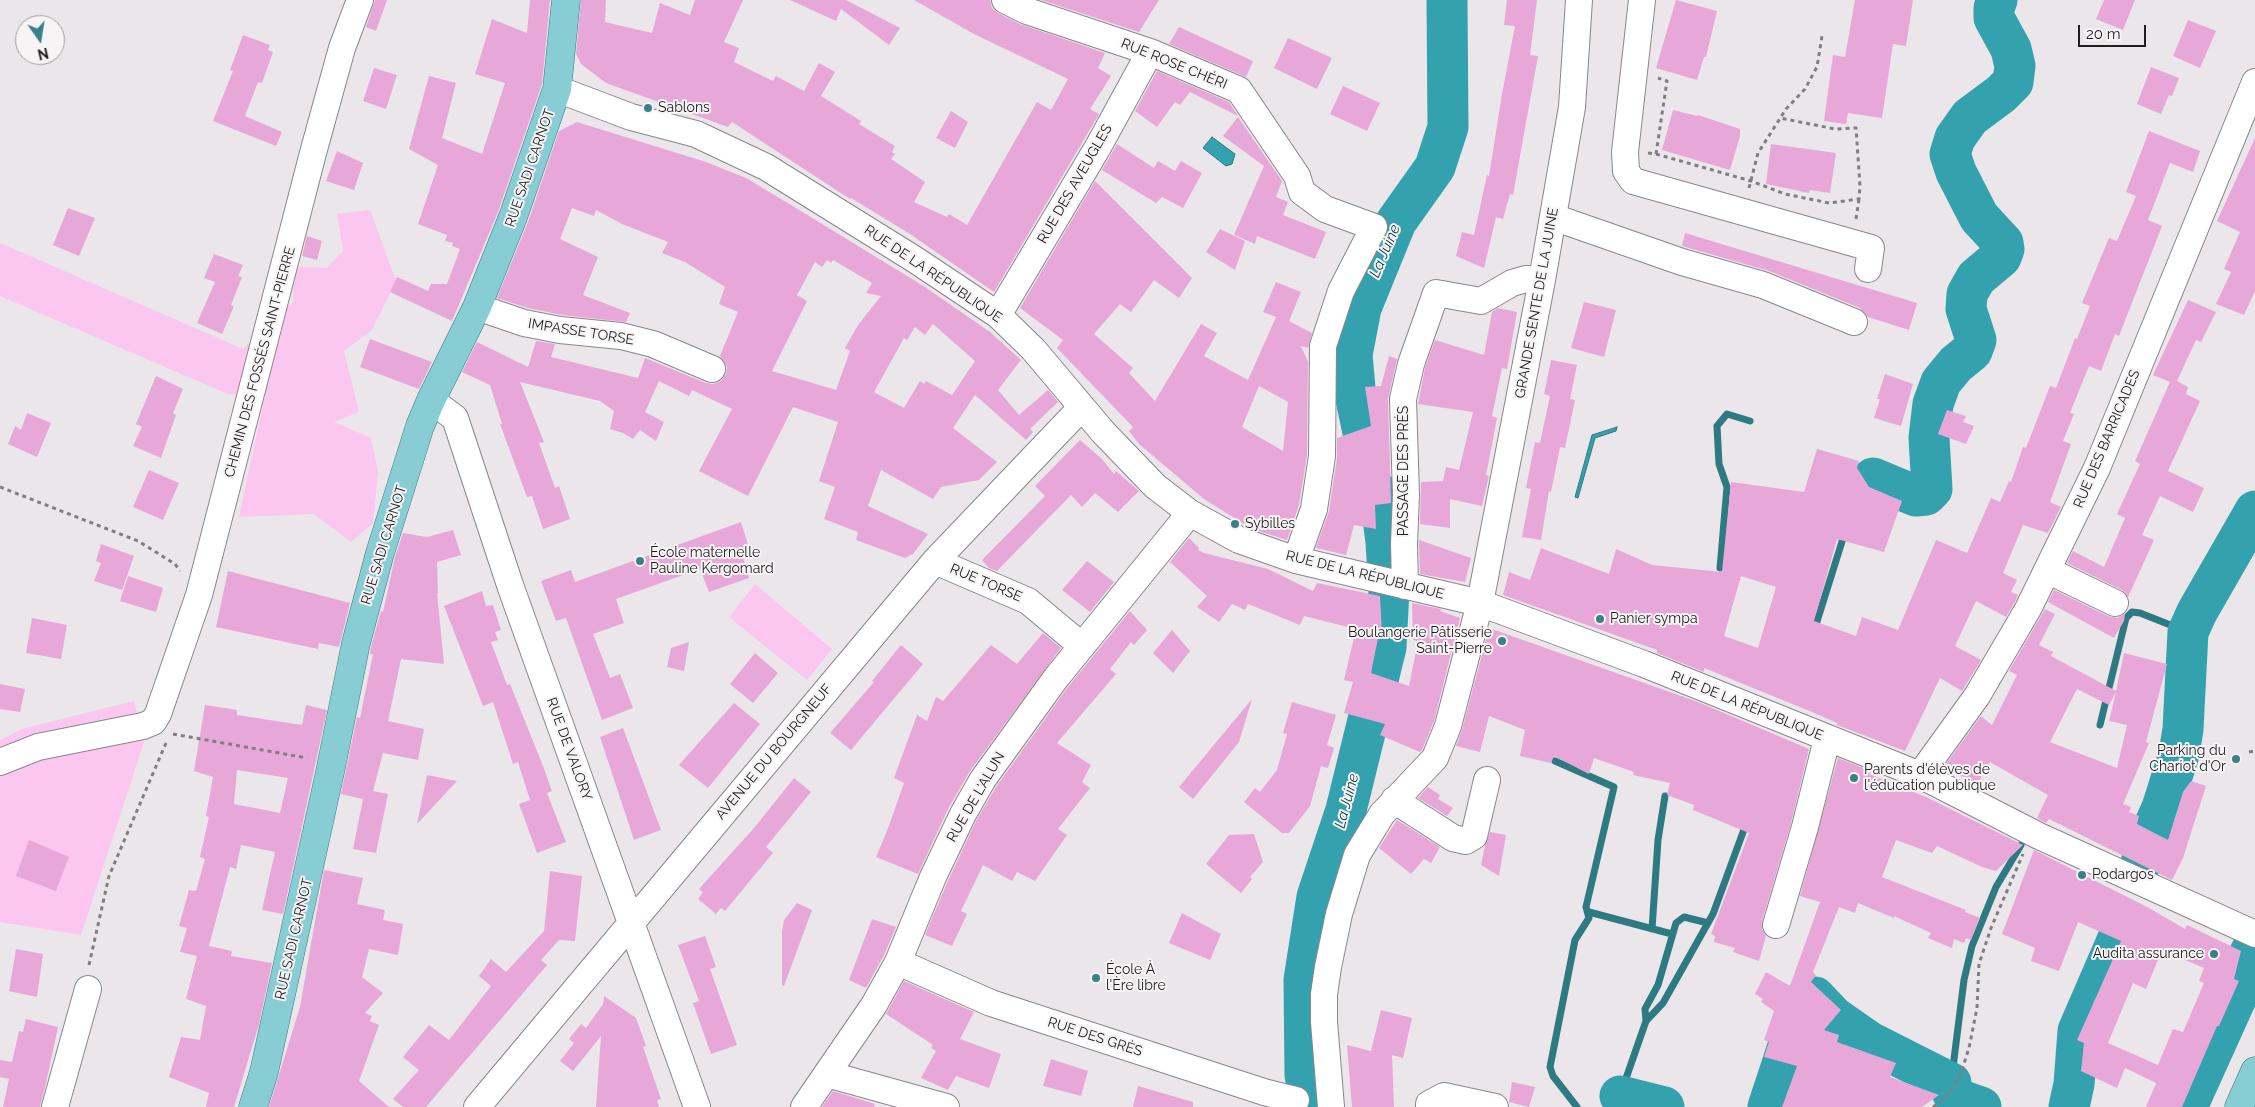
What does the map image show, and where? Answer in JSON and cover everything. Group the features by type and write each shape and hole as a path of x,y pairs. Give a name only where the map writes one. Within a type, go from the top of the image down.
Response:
{"main road":[{"name":"RUE SADI CARNOT","path":"253,1107 264,1072 332,763 356,643 380,553 420,426 477,307 513,217 557,89 566,0"},
{"path":"2239,1107 2255,1072"},
{"path":"2244,1107 2255,1072"}],"street":[{"name":"CHEMIN DES FOSSÉS SAINT-PIERRE","path":"161,728 158,714 199,595 313,152 342,48 360,0"},
{"name":"RUE ROSE CHÉRI","path":"1004,0 1027,11 1150,52 1239,90 1297,176 1302,192 1325,209 1374,227 1340,291 1323,346 1322,456 1314,509 1296,560"},
{"name":"GRANDE SENTE DE LA JUINE","path":"1331,1107 1324,1022 1328,966 1339,914 1357,855 1382,814 1435,758 1448,726 1480,603 1542,280 1572,107 1579,0"},
{"path":"1642,0 1625,152 1626,171 1633,181 1871,248 1868,269"},
{"name":"RUE DES AVEUGLES","path":"998,315 1098,147 1150,52"},
{"name":"RUE DES BARRICADES","path":"1920,775 1977,696 2028,610 2097,468 2255,82"},
{"name":"RUE DE LA RÉPUBLIQUE","path":"557,89 631,117 696,134 766,167 914,259 998,315 1033,349 1126,457 1156,486 1190,513 1239,540 1296,560 1480,603 1644,664 1920,775 2033,833 2251,933"},
{"path":"1553,217 1682,262 1763,286 1854,322"},
{"name":"PASSAGE DES PRÉS","path":"1406,586 1403,399 1412,364 1436,293 1481,301 1512,283 1526,279 1542,280"},
{"name":"IMPASSE TORSE","path":"477,307 524,323 560,330 620,336 653,344 712,369"},
{"name":"RUE DE VALORY","path":"431,400 455,418 510,585 697,1107"},
{"name":"AVENUE DU BOURGNEUF","path":"477,1107 934,561 1082,407"},
{"name":"RUE DE L'ALUN","path":"804,1107 874,1005 898,962 933,877 963,814 983,779 1014,734 1082,646 1190,513"},
{"name":"RUE TORSE","path":"934,561 1028,601 1082,646"},
{"path":"2047,570 2116,603"},
{"path":"0,762 38,747 144,726 161,728"},
{"path":"1776,925 1805,827 1827,739"},
{"path":"1394,800 1453,838 1466,841 1474,836 1487,780"},
{"name":"RUE DES GRÈS","path":"898,962 992,1003 1264,1092 1296,1100"},
{"path":"55,1107 88,989"},
{"path":"827,1074 946,1107"},
{"path":"1429,1107 1429,1104 1444,1096 1495,1107"}],"path":[{"path":"1745,213 1758,153 1780,118 1805,89 1816,67 1822,36"},
{"path":"1656,154 1751,181 1785,194 1829,203 1859,199 1860,186 1856,128 1835,130 1780,118"},
{"path":"0,487 138,541 175,564 199,595"},
{"path":"88,989 88,966 109,876 161,728 183,737 285,753 332,763"},
{"path":"2249,752 2255,752"},
{"path":"1934,1107 1943,1100 1959,1078 1969,1048 1977,1008 1979,964 1991,928 2033,833"}],"shaded area":[{"path":"370,210 396,281 372,330 344,351 359,412 334,422 371,438 378,471 373,523 351,542 314,514 239,517 265,396 228,394 0,296 0,243 243,349 294,301 290,266 327,268 343,251 337,214"},
{"path":"755,584 832,649 807,680 729,617"},
{"path":"134,701 144,742 81,935 0,922 0,740 22,729"}],"water":[{"path":"1212,137 1235,154 1232,164 1226,166 1203,148"},
{"path":"1617,427 1616,431 1595,438 1578,498 1575,497 1592,435"}],"building":[{"path":"375,0 387,0 376,31 366,27"},
{"path":"530,0 550,0 542,84 498,212 452,321 390,292 397,277 428,291 431,284 447,284 460,249 452,246 453,243 445,241 447,235 418,224 438,165 409,149 429,76 456,83 442,138 482,154 505,83 475,74 492,19 527,33"},
{"path":"581,0 606,0 605,22 652,33 660,3 690,15 695,0 743,0 724,42 739,48 734,62 773,81 776,76 804,91 819,63 835,72 821,96 861,121 859,124 895,146 892,152 895,154 891,159 925,182 914,202 947,217 949,214 967,225 1037,102 1051,110 1068,79 974,34 914,0 990,0 992,8 998,13 1020,24 1105,53 1098,68 1111,76 1090,109 1099,114 994,292 910,234 850,199 732,122 728,127 606,83 581,64 576,54"},
{"path":"790,0 846,0 900,28 889,45 841,9 836,21"},
{"path":"1041,0 1159,0 1139,32"},
{"path":"1507,0 1537,0 1530,55 1538,56 1513,195 1510,194 1503,219 1496,217 1484,268 1456,256 1462,232 1474,235 1487,175 1489,176 1515,26 1504,25"},
{"path":"1676,0 1717,11 1706,57 1704,57 1697,80 1656,68"},
{"path":"1855,0 1913,0 1906,46 1893,44 1882,118 1848,113 1846,124 1824,121 1833,55 1845,57"},
{"path":"2104,0 2135,0 2123,30 2096,19"},
{"path":"2188,20 2216,31 2200,68 2173,56"},
{"path":"1179,27 1253,61 1246,77 1169,44"},
{"path":"243,35 270,45 268,50 273,52 262,83 258,82 245,116 282,132 276,146 213,121 233,71 230,70"},
{"path":"1288,38 1332,58 1317,89 1274,68"},
{"path":"2151,67 2179,78 2172,96 2169,95 2161,114 2137,104"},
{"path":"374,68 397,75 386,109 363,101"},
{"path":"1157,71 1229,102 1238,116 1190,92 1180,105 1175,102 1157,127 1135,111"},
{"path":"1343,86 1380,103 1367,131 1330,114"},
{"path":"1673,110 1698,115 1740,129 1740,136 1730,170 1662,150"},
{"path":"951,111 968,122 955,148 936,138"},
{"path":"1238,117 1282,181 1276,197 1288,202 1283,215 1326,232 1315,259 1257,236 1255,244 1234,235 1264,166 1223,136"},
{"path":"577,122 706,162 746,178 925,287 990,332 1021,360 998,390 1019,415 1048,390 1058,402 1030,429 1033,432 1026,440 975,395 953,428 997,462 979,480 941,487 933,499 881,470 868,506 928,534 913,554 905,558 856,540 858,532 824,519 835,487 819,481 838,422 793,407 748,496 699,471 732,409 692,390 689,396 659,381 645,412 664,422 656,441 640,430 633,439 623,433 610,429 614,411 600,401 520,382 544,442 539,443 555,488 559,486 570,519 543,529 532,496 527,497 500,424 502,424 490,385 462,372 477,342 528,367 536,341 555,344 551,357 638,378 645,358 706,383 713,384 721,381 726,374 727,367 720,356 738,312 719,304 725,287 685,262 662,253 668,242 622,224 596,210 594,216 572,208 560,239 598,257 583,295 630,313 626,322 562,315 528,308 497,298 528,222 559,131","holes":["827,260 831,263 833,260 872,283 866,293 881,296 858,325 845,348 850,351 836,390 772,371 807,301 797,295 815,262 822,267","933,324 975,361 952,395 926,381 924,384 920,381 904,408 874,392 904,338 907,340 915,327 925,335"]},
{"path":"2149,131 2200,151 2193,172 2170,163 2148,220 2162,226 2119,336 2115,334 2101,371 2089,366 2070,413 2074,414 2063,441 2071,444 2050,502 2061,507 2048,533 2023,525 2003,573 2017,580 2011,592 2018,595 2015,602 2006,617 1976,601 1955,646 1981,660 1962,691 1940,678 1905,751 1837,725 1837,723 1812,712 1704,668 1704,672 1657,653 1657,650 1503,595 1509,572 1530,580 1541,548 1609,574 1616,549 1652,565 1722,572 1731,482 1804,492 1817,449 1859,461 1857,468 1869,487 1902,501 1884,552 1837,539 1814,621 1856,636 1862,617 1898,630 1936,540 1967,553 1991,498 2000,502 2009,481 2011,482 2023,447 2026,448 2050,386 2056,388 2075,338 2077,339 2090,306 2082,303 2109,238 2117,241 2136,196 2126,192","holes":["1741,576 1776,587 1758,648 1724,636"]},
{"path":"2255,138 2255,291 2244,315 2216,304 2231,272 2224,269 2240,232 2217,221"},
{"path":"1117,144 1154,168 1158,161 1175,171 1181,161 1202,173 1183,208 1162,197 1156,203 1102,170"},
{"path":"1771,144 1836,153 1830,193 1810,190 1809,193 1766,184"},
{"path":"337,151 363,163 354,190 326,181"},
{"path":"1095,181 1192,278 1179,298 1154,280 1131,312 1120,304 1094,334 1133,368 1129,373 1155,401 1201,324 1217,333 1204,356 1248,380 1276,317 1263,312 1276,282 1301,292 1289,321 1312,333 1308,348 1301,346 1308,362 1307,455 1299,505 1287,540 1252,529 1204,499 1139,444 1129,431 1133,427 1057,348 1063,340 1020,308","holes":["1259,386 1288,402 1283,451 1242,427"]},
{"path":"68,208 95,218 79,256 53,245"},
{"path":"1220,229 1245,241 1235,270 1206,252"},
{"path":"1685,233 1917,303 1909,330 1868,317 1860,308 1769,271 1682,246"},
{"path":"307,236 322,241 317,260 302,256"},
{"path":"214,254 243,265 238,276 242,277 231,305 234,306 222,334 197,323 215,282 204,278"},
{"path":"2188,300 2216,312 2201,342 2196,340 2177,381 2188,387 2186,394 2200,401 2168,471 2204,488 2193,512 2160,496 2142,535 2154,540 2128,597 2122,590 2067,563 2073,551 2104,567 2125,518 2117,514 2140,464 2135,461 2170,382 2153,375"},
{"path":"1584,302 1616,310 1604,357 1571,348"},
{"path":"1498,308 1517,312 1507,369 1502,368 1492,416 1497,418 1486,475 1489,476 1482,506 1450,499 1450,528 1420,524 1421,482 1443,481 1446,467 1459,470 1473,412 1418,404 1425,368 1435,340 1484,355 1492,312"},
{"path":"370,339 432,362 419,389 360,367"},
{"path":"1389,356 1397,359 1388,399 1391,503 1375,505 1376,529 1354,525 1346,555 1316,548 1329,511 1337,458 1337,438 1371,426 1365,387 1381,386"},
{"path":"1551,360 1577,365 1570,399 1575,400 1565,448 1560,447 1551,492 1549,491 1541,540 1522,537 1531,489 1526,488 1535,442 1540,443 1550,396 1544,394"},
{"path":"1885,374 1913,384 1901,426 1874,418 1880,399 1877,399"},
{"path":"156,376 183,389 173,413 176,415 161,458 133,446 142,427 136,424"},
{"path":"1947,410 1966,416 1963,422 1974,426 1966,444 1938,434"},
{"path":"27,413 51,423 37,457 8,444 15,426 21,430"},
{"path":"1080,440 1102,459 1114,474 1116,471 1139,491 1118,512 1095,493 1082,507 1071,495 997,571 989,568 982,560 1045,496 1035,486"},
{"path":"149,470 179,483 163,520 133,507"},
{"path":"741,522 750,551 742,554 749,578 709,592 700,569 616,599 624,623 593,634 610,678 620,674 633,708 602,720 566,618 556,621 541,581 571,570 575,582"},
{"path":"453,530 461,555 437,562 437,593 444,664 401,659 388,721 424,729 418,760 383,753 373,791 388,794 376,853 353,849 363,799 341,794 357,717 360,718 373,654 370,654 371,647 381,611 383,612 395,557 403,533 427,537"},
{"path":"1189,538 1199,548 1198,550 1204,553 1268,569 1313,591 1317,583 1380,596 1382,634 1379,633 1371,673 1409,686 1418,641 1413,640 1412,603 1441,609 1440,611 1460,618 1434,721 1422,750 1420,752 1380,735 1385,724 1344,713 1353,682 1344,680 1356,629 1304,616 1300,625 1248,604 1245,610 1232,604 1219,622 1197,607 1207,596 1170,562"},
{"path":"1419,540 1471,558 1465,582 1420,574"},
{"path":"101,544 134,556 122,590 94,581 101,563 96,561"},
{"path":"1087,561 1114,582 1090,612 1062,590"},
{"path":"228,571 350,603 339,647 319,643 318,649 216,627"},
{"path":"128,576 163,588 156,612 120,601"},
{"path":"2054,590 2108,616 2117,618 2125,614 2124,621 2114,638 2048,602"},
{"path":"482,591 486,606 493,605 501,630 495,632 498,640 491,642 507,685 510,684 543,766 552,791 547,793 566,842 537,853 519,804 530,800 518,762 513,764 493,702 483,706 444,606"},
{"path":"2045,609 2055,614 2039,645 2053,652 2051,656 2116,691 2124,653 2167,664 2146,742 2149,743 2123,804 2131,807 2129,812 2139,816 2137,824 2168,840 2183,792 2191,781 2206,786 2183,858 2172,880 2049,819 2046,823 2037,818 2048,795 1990,762 1977,784 1944,767 1981,716 1992,725 2017,675 2009,671","holes":["2077,689 2109,705 2116,692 2109,721 2127,725 2117,768 2050,742"]},
{"path":"1130,611 1147,630 1134,645 1131,642 1110,669 1116,674 1057,743 1091,765 1082,782 1090,788 1058,829 1067,835 1035,881 1017,872 1012,881 983,865 961,911 967,914 952,946 925,935 976,821 996,787 1068,687"},
{"path":"32,618 67,625 61,659 26,653"},
{"path":"1489,628 1698,702 1809,749 1791,823 1762,921 1762,929 1766,936 1759,961 1733,952 1735,948 1714,942 1715,936 1711,934 1749,833 1693,810 1694,805 1667,795 1670,783 1633,775 1634,772 1594,758 1589,774 1554,756 1551,763 1520,756 1525,730 1489,716 1480,752 1456,746"},
{"path":"1172,630 1190,651 1173,673 1153,653"},
{"path":"1043,633 1061,648 970,771 949,807 918,874 876,857 904,783 894,778 917,715 927,721 936,697 943,701 991,645 1017,664"},
{"path":"689,642 684,671 667,667 671,648"},
{"path":"901,645 923,664 851,750 830,733 874,682 872,681"},
{"path":"755,653 778,673 753,703 730,684"},
{"path":"0,684 25,689 20,712 0,709"},
{"path":"1252,699 1239,742 1193,799 1179,787"},
{"path":"1292,702 1336,715 1327,745 1334,748 1328,768 1321,766 1310,806 1289,833 1282,833 1244,802 1255,788 1260,792 1277,770 1287,734 1283,733"},
{"path":"734,703 760,724 708,788 679,765"},
{"path":"205,705 237,710 237,715 302,725 306,705 327,710 283,914 262,910 275,852 241,845 236,869 230,867 209,946 232,951 231,956 272,963 259,1024 234,1107 206,1107 209,1093 169,1077 181,1037 200,1040 206,1006 186,999 197,956 180,952 187,928 179,926 189,890 196,891 205,859 200,857 209,817 206,816 213,777 194,771","holes":["237,770 288,778 280,813 234,804"]},
{"path":"623,728 661,830 634,840 600,737"},
{"path":"1838,758 1871,771 1869,774 1926,797 2023,845 1996,871 1982,867 1937,846 1932,853 1896,840 1882,877 1966,910 1965,912 1980,918 1971,940 1966,938 1964,943 1954,939 1952,948 1928,938 1931,933 1894,916 1894,918 1858,903 1855,913 1839,907 1813,972 1816,975 1811,982 1841,1010 1824,1030 1839,1035 1837,1042 1896,1063 1890,1077 1939,1095 1922,1107 1782,1107 1797,1066 1764,1057 1769,1042 1764,1040 1774,1011 1761,1002 1763,999 1755,994 1766,972 1790,986 1820,902 1800,896"},
{"path":"427,775 457,781 417,824"},
{"path":"794,778 811,792 766,847 773,853 725,911 721,908 716,914 698,899 703,892 699,889 754,828"},
{"path":"1428,787 1440,795 1438,799 1453,808 1447,816 1418,798"},
{"path":"1397,820 1440,847 1431,863 1424,859 1411,874 1379,848"},
{"path":"1490,832 1506,835 1499,876 1481,865"},
{"path":"1254,834 1263,862 1250,877 1252,879 1241,893 1206,864 1229,835"},
{"path":"29,840 69,857 56,891 16,876"},
{"path":"2034,850 2149,908 2185,929 2187,925 2241,951 2234,979 2239,981 2182,1107 2146,1107 2156,1083 2125,1068 2117,1088 2081,1071 2084,1043 2077,1040 2121,941 2078,922 2059,971 2031,961 2035,948 2002,934","holes":["2162,950 2204,968 2199,981 2204,983 2183,1032 2173,1029 2158,1065 2108,1043 2133,983 2146,989"]},
{"path":"324,870 363,878 357,904 385,910 383,920 403,924 398,955 369,949 362,977 383,993 365,1013 372,1016 370,1021 379,1025 359,1081 389,1107 269,1107 300,1007"},
{"path":"550,871 582,876 575,941 559,940 541,960 547,965 426,1107 403,1107 393,1099 419,1070 403,1057 429,1025 449,1040 491,986 479,976 491,959 506,972 544,931"},
{"path":"797,903 812,910 784,986 782,985 782,932 784,920"},
{"path":"1182,913 1221,934 1210,960 1169,943"},
{"path":"872,919 896,927 884,955 866,988 849,980"},
{"path":"705,936 716,967 710,969 737,1045 711,1054 693,1003 699,1001 678,945"},
{"path":"16,949 43,954 37,997 9,991"},
{"path":"904,981 974,1012 960,1039 1001,1054 989,1088 956,1076 948,1090 921,1078 936,1051 931,1048 933,1045 886,1014"},
{"path":"604,996 636,1018 646,1046 643,1047 661,1099 657,1100 659,1107 596,1107 601,1036 573,1071 560,1061 574,1043 569,1039 581,1024 586,1028 603,1004"},
{"path":"1381,1010 1412,1018 1403,1058 1392,1055 1394,1107 1352,1107 1347,1045 1371,1051"},
{"path":"26,1019 58,1027 40,1107 3,1107 9,1079 0,1077 0,1060 12,1062 19,1031 23,1032"},
{"path":"1051,1059 1088,1071 1081,1096 1043,1086"},
{"path":"1512,1082 1535,1087 1529,1107 1509,1102"},
{"path":"1138,1086 1193,1102 1193,1107 1133,1107"},
{"path":"833,1091 875,1104 874,1107 822,1107"}],"waterway":[{"name":"La Juine","path":"1367,451 1356,399 1352,355 1361,308 1396,222 1435,167 1448,127 1447,0"},
{"path":"1873,478 1916,496 1926,495 1932,489 1929,438 1933,404 1941,382 1956,364 1972,351 1976,340 1966,309 1967,294 1976,278 2001,257 2004,249 2003,243 1979,217 1956,172 1950,154 1955,138 1970,117 2001,94 2013,82 2015,66 2011,49 1994,18 1994,8 1997,0"},
{"path":"1720,568 1727,487 1719,464 1717,426 1727,414 1750,421"},
{"path":"1861,489 1873,478"},
{"name":"La Juine","path":"1311,1107 1305,1075 1304,980 1317,897 1346,810 1386,647 1389,590 1380,494"},
{"path":"2141,863 2162,808 2179,754 2183,729 2188,632 2197,612 2255,511"},
{"path":"1814,631 1845,532"},
{"path":"2100,725 2126,618 2132,612 2140,613 2188,632"},
{"path":"1555,761 1614,787 1586,907 1589,918 1575,940 1550,1067 1553,1076 1577,1107"},
{"path":"1652,929 1658,840 1665,796"},
{"path":"1616,1107 1646,1021 1663,1003 1713,914 1746,824"},
{"path":"1951,1083 1964,980 1972,946 1996,887 2021,845"},
{"path":"1589,912 1672,934"},
{"path":"1646,1021 1645,1009 1658,985 1676,923 1684,917 1708,923"},
{"path":"2069,1107 2074,1084 2078,1031 2123,927"},
{"path":"2187,1107 2243,983 2248,957 2255,943"},
{"path":"1768,1107 1803,1001 1807,998 1815,997 1834,1017 1870,1042 1951,1083 1955,1098 1981,1107"},
{"path":"1620,1096 1664,1107"}],"place":[{"name":"Sablons","path":"648,108"},
{"name":"Sybilles","path":"1235,524"},
{"name":"École maternelle Pauline Kergomard","path":"640,561"},
{"name":"Panier sympa","path":"1600,619"},
{"name":"Boulangerie Pâtisserie Saint-Pierre","path":"1502,641"},
{"name":"Parking du Chariot d'Or","path":"2236,759"},
{"name":"Parents d'élèves de l'éducation publique","path":"1854,778"},
{"name":"Podargos","path":"2082,875"},
{"name":"Audita assurance","path":"2214,954"},
{"name":"École À l'Ère libre","path":"1096,978"}]}
